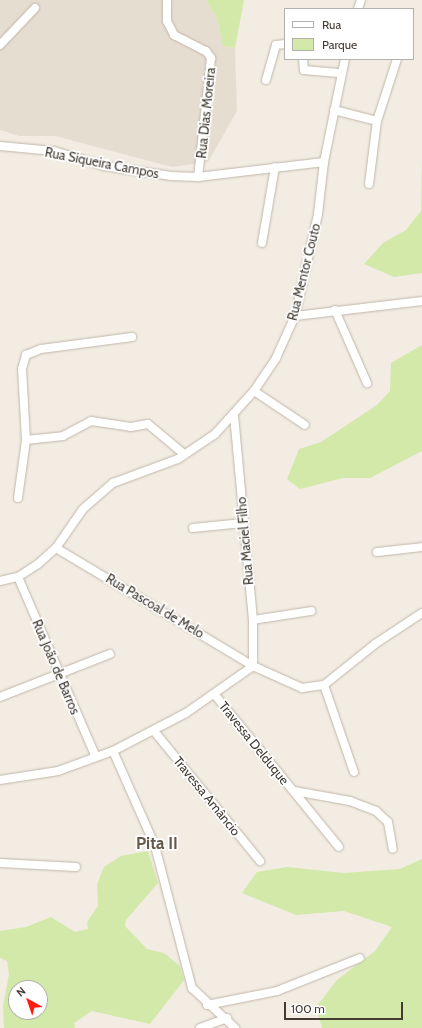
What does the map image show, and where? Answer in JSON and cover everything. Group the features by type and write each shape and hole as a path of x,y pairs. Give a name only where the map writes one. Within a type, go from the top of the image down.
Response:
{"street":[{"name":"Rua Dias Moreira","path":"167,0 167,21 174,35 206,51 211,58 198,177"},
{"path":"0,45 35,8"},
{"path":"266,80 276,45 284,44"},
{"path":"303,60 304,70 341,74"},
{"name":"Rua Mentor Couto","path":"0,581 18,577 56,548 83,509 113,483 184,454 215,434 234,415 254,390 276,358 295,316 318,214 324,162 345,60"},
{"path":"369,184 377,121 397,60"},
{"path":"334,110 377,121"},
{"name":"Rua Siqueira Campos","path":"0,146 54,151 104,166 171,176 198,177 324,162"},
{"path":"262,243 275,167"},
{"path":"295,316 335,310 422,301"},
{"path":"335,310 366,383"},
{"path":"18,498 26,440 22,369 26,355 42,349 132,337"},
{"path":"254,390 305,425"},
{"name":"Rua Maciel Filho","path":"234,415 253,620 253,666"},
{"path":"26,440 63,436 91,421 131,427 148,424 184,454"},
{"path":"192,528 243,523"},
{"path":"377,552 422,547"},
{"name":"Rua Pascoal de Melo","path":"56,548 253,666 302,688 324,685"},
{"name":"Rua João de Barros","path":"18,577 96,757"},
{"path":"253,620 311,611"},
{"path":"354,772 324,685 374,644 422,613"},
{"path":"0,697 110,654"},
{"path":"0,780 58,771 113,750 154,731 215,695 253,666"},
{"name":"Travessa Delduque","path":"215,695 339,847"},
{"name":"Travessa Amâncio","path":"154,731 260,860"},
{"path":"113,750 155,846 192,988 207,1005 227,1018 235,1028"},
{"name":"Travessa Delduque","path":"294,791 356,802 376,811 388,822 393,849"},
{"path":"0,863 76,867"},
{"path":"207,1005 292,986 360,958"},
{"path":"200,1028 227,1018"}],"shaded area":[{"path":"0,0 206,0 217,18 223,46 235,48 237,111 208,162 172,167 55,136 19,136 0,130"}],"green space":[{"path":"206,0 244,0 235,48 223,46 217,18"},
{"path":"422,155 422,273 394,277 364,264 383,243 406,230 421,211"},
{"path":"422,345 422,451 370,478 343,478 300,489 287,479 299,449 321,442 377,405 390,391 391,363"},
{"path":"148,851 158,883 126,920 125,926 147,949 164,953 180,966 184,980 150,1024 92,1011 74,1023 75,1028 4,1028 3,1006 9,974 7,961 0,958 0,931 26,927 51,917 75,932 88,929 87,922 98,906 97,884 104,867 121,856"},
{"path":"422,859 422,1028 322,1028 316,1007 337,980 375,951 392,927 344,911 296,915 242,893 257,872 287,867 344,873 400,869"}],"district":[{"name":"Pita II","path":"157,844"}]}
